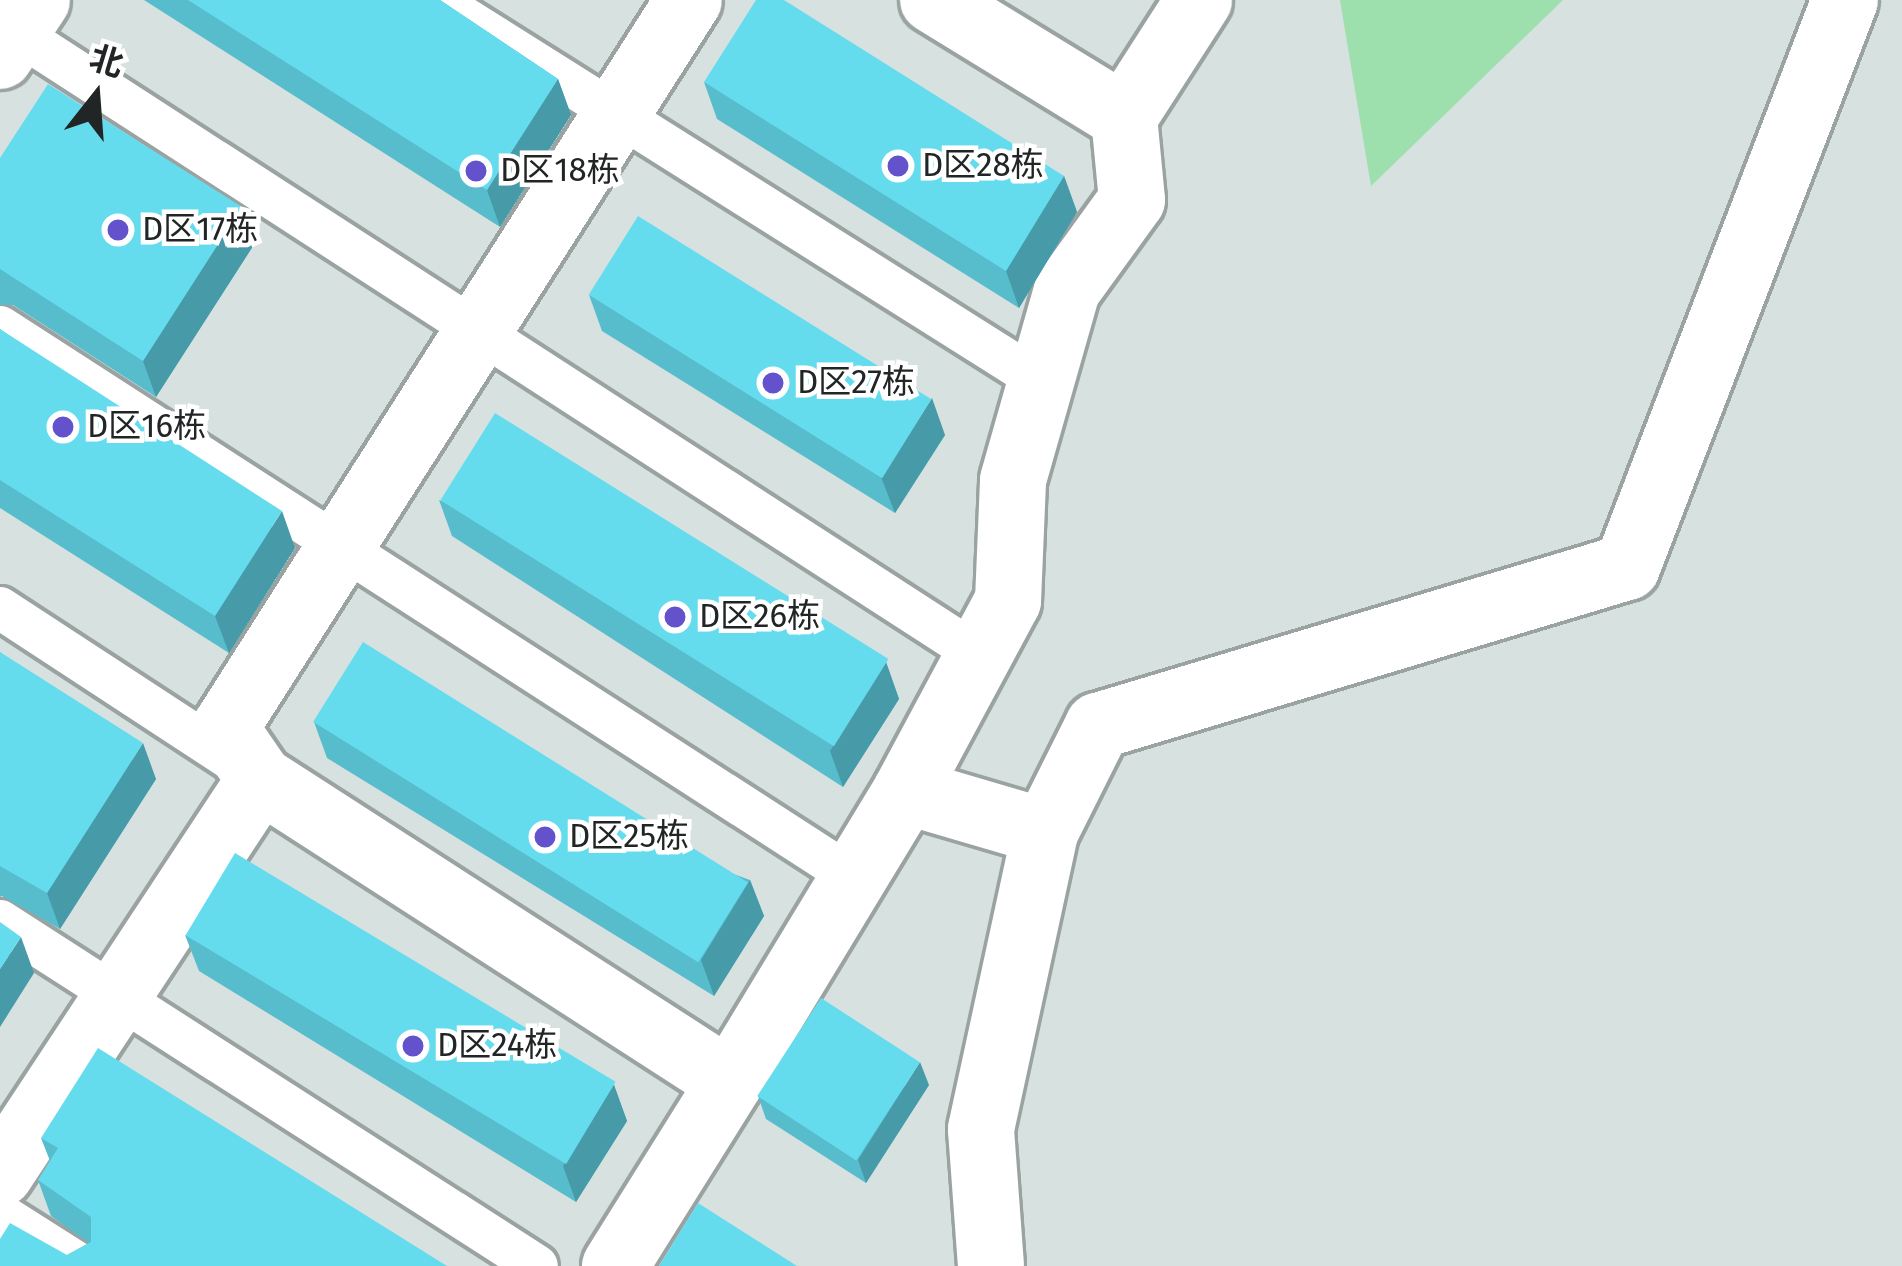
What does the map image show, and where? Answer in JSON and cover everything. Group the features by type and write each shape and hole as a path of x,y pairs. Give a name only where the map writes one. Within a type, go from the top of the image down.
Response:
{"street":[{"path":"689,0 225,728 260,779 730,1082"},
{"path":"933,0 1124,117"},
{"path":"615,1266 856,878 1008,601 1013,480 1046,384 1067,290 1132,200 1124,117 1199,0"},
{"path":"991,1266 981,1129 1045,832 1098,726 1627,567 1845,0"},
{"path":"0,1174 260,779"},
{"path":"906,791 1045,832"}],"lane":[{"path":"436,0 1046,384"},
{"path":"13,28 979,655"},
{"path":"0,327 856,878"},
{"path":"0,608 260,779"},
{"path":"0,922 537,1266"},
{"path":"0,1214 82,1266"}],"green space":[{"path":"1340,0 1563,0 1371,186"}],"building":[{"name":"D区18栋","path":"188,0 440,0 558,79 487,190"},
{"name":"D区28栋","path":"756,0 784,0 1064,176 1006,271 704,82"},
{"name":"D区17栋","path":"48,84 242,207 143,361 0,269 0,158"},
{"name":"D区27栋","path":"638,216 931,399 882,478 589,295"},
{"name":"D区16栋","path":"0,329 282,511 215,616 0,480"},
{"name":"D区26栋","path":"495,413 888,659 834,746 440,500"},
{"name":"D区25栋","path":"363,642 748,883 698,962 313,722"},
{"path":"0,652 143,743 47,893 0,866"},
{"name":"D区24栋","path":"235,853 616,1082 566,1164 186,935"},
{"path":"0,922 21,937 0,969"},
{"path":"821,998 920,1062 856,1160 757,1096"},
{"path":"98,1048 447,1266 0,1266 0,1239 10,1223 67,1255 91,1242 91,1217 38,1180 58,1148 41,1138"},
{"path":"698,1203 797,1266 659,1266"}],"place":[{"name":"D区28栋","path":"898,166"},
{"name":"D区18栋","path":"476,171"},
{"name":"D区17栋","path":"118,230"},
{"name":"D区27栋","path":"773,383"},
{"name":"D区16栋","path":"63,427"},
{"name":"D区26栋","path":"675,617"},
{"name":"D区25栋","path":"545,837"},
{"name":"D区24栋","path":"413,1046"}]}
